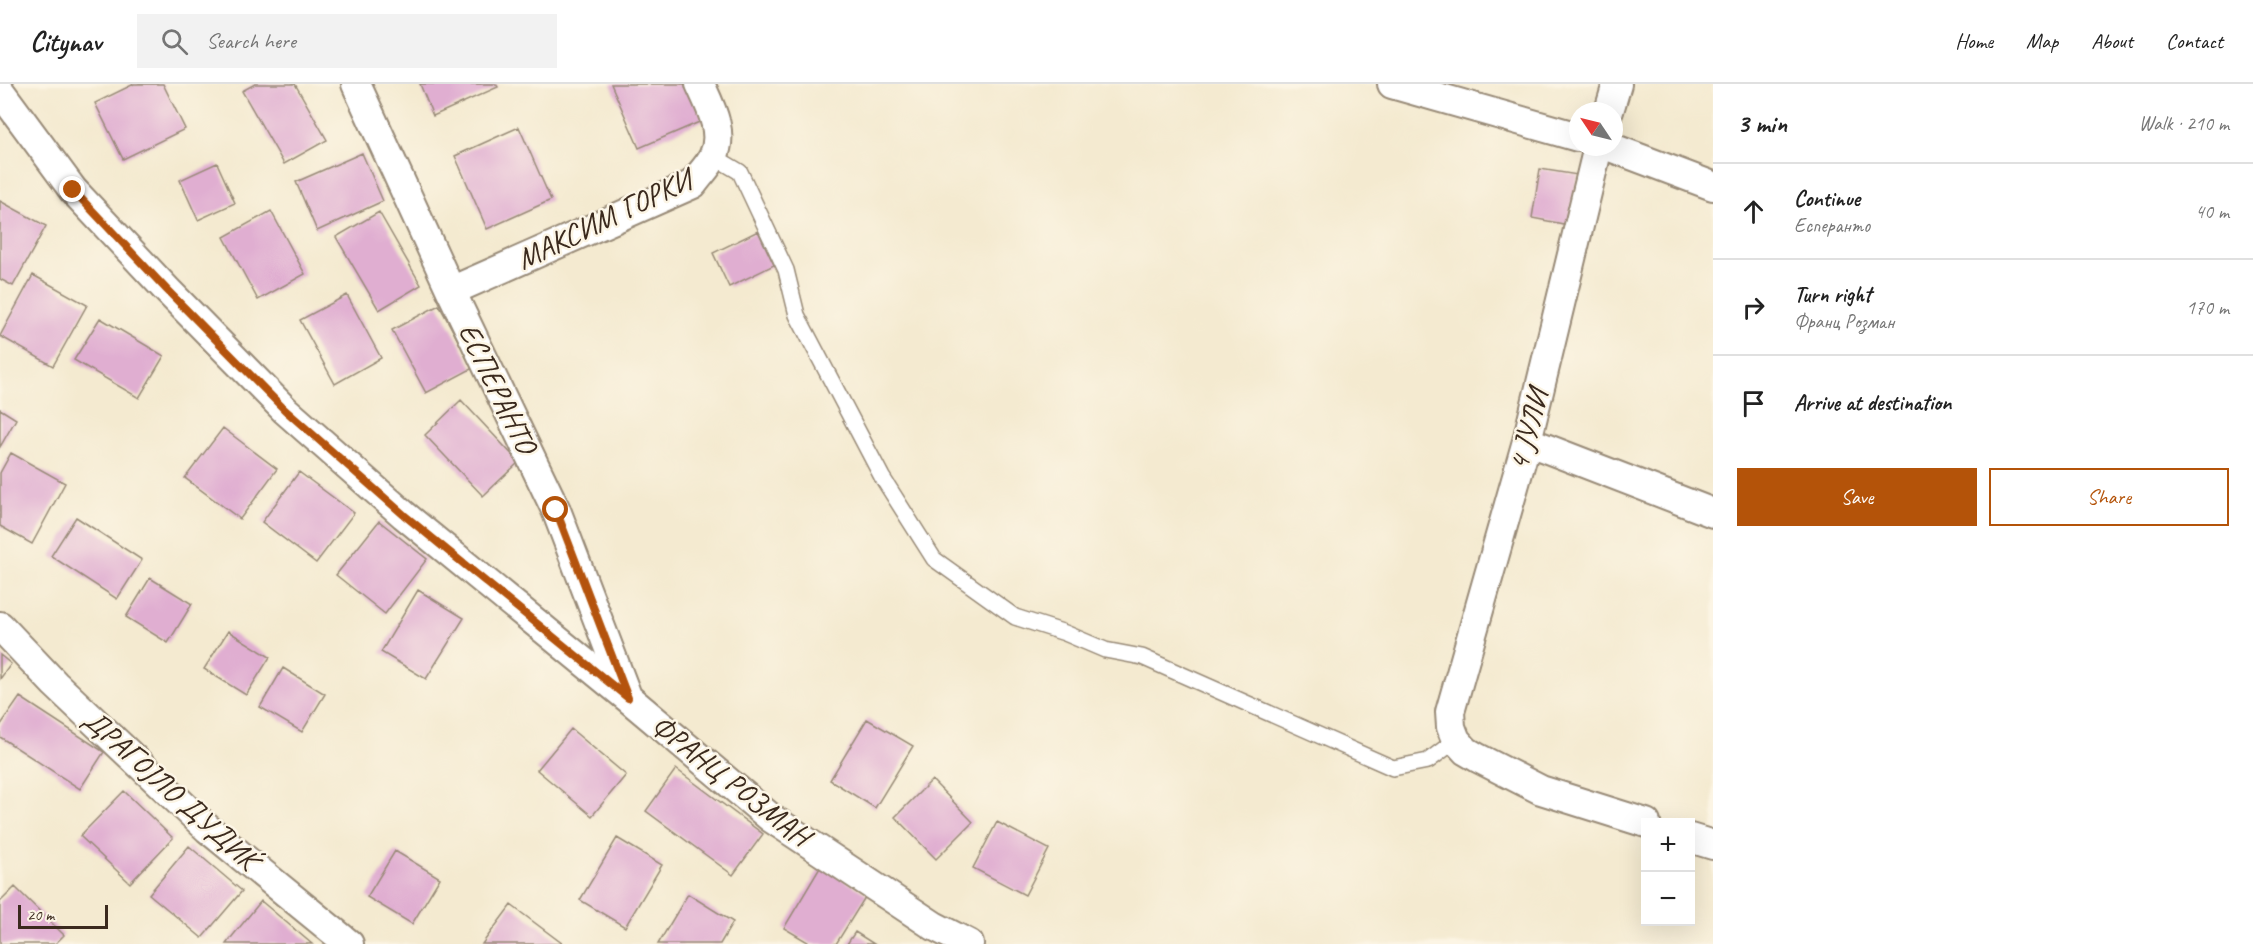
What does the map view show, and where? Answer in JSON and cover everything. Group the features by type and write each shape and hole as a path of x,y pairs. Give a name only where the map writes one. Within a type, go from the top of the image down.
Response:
{"street":[{"name":"ЕСПЕРАНТО","path":"356,84 451,291 556,510 628,698"},
{"name":"МАКСИМ ГОРКИ","path":"451,291 693,184 713,156 716,127 712,109 700,84"},
{"path":"1392,84 1569,134"},
{"path":"1612,102 1617,84"},
{"name":"ФРАНЦ РОЗМАН","path":"0,91 73,190 167,290 285,410 404,515 771,818 934,926 969,944"},
{"path":"1623,152 1713,186"},
{"name":"4 ЈУЛИ","path":"1456,740 1451,727 1450,711 1527,441 1596,156"},
{"path":"1527,441 1713,513"},
{"name":"ДРАГОЈЛО ДУДИЌ","path":"0,626 55,684 208,829 349,944"},
{"path":"1456,740 1472,754 1541,790 1641,821"},
{"path":"1695,840 1713,845"}],"lane":[{"path":"713,156 740,172 786,270 797,315 882,477 934,559 1015,617 1065,633 1105,650 1142,657 1393,768 1428,761 1456,740"}],"building":[{"path":"134,84 163,84 185,129 123,159 95,103"},
{"path":"255,84 295,84 327,140 284,164 242,91"},
{"path":"420,84 496,84 498,87 433,116"},
{"path":"611,84 688,84 704,120 639,148"},
{"path":"519,127 551,200 487,229 455,156"},
{"path":"362,153 383,201 317,231 296,182"},
{"path":"217,163 235,203 198,220 180,180"},
{"path":"1540,169 1578,175 1569,225 1532,218"},
{"path":"0,201 46,226 13,286 0,279"},
{"path":"271,211 305,274 258,300 224,237"},
{"path":"379,212 421,285 379,310 336,237"},
{"path":"758,231 774,265 729,287 713,253"},
{"path":"33,275 87,305 53,366 0,336"},
{"path":"347,295 381,358 335,384 300,320"},
{"path":"439,305 473,368 426,393 392,330"},
{"path":"100,318 164,356 139,398 74,360"},
{"path":"461,400 519,462 483,496 425,435"},
{"path":"0,409 16,419 0,447"},
{"path":"223,428 277,469 240,519 185,478"},
{"path":"11,453 65,483 32,544 0,526 0,473"},
{"path":"299,472 354,513 316,563 262,522"},
{"path":"76,517 142,560 117,599 51,556"},
{"path":"379,521 427,559 385,614 336,575"},
{"path":"150,578 192,604 168,643 126,617"},
{"path":"418,590 464,618 426,679 381,652"},
{"path":"228,631 270,657 246,695 204,669"},
{"path":"0,655 11,664 0,679"},
{"path":"283,668 325,694 302,732 260,707"},
{"path":"20,697 104,752 80,789 0,737 0,726"},
{"path":"867,719 913,746 875,808 830,780"},
{"path":"571,729 626,775 592,816 537,770"},
{"path":"676,769 763,834 733,875 646,811"},
{"path":"932,780 973,822 936,859 895,817"},
{"path":"124,791 173,838 130,883 80,836"},
{"path":"997,822 1049,849 1025,895 973,868"},
{"path":"617,838 662,865 625,927 580,900"},
{"path":"189,846 242,891 202,938 149,894"},
{"path":"395,851 440,878 412,924 367,897"},
{"path":"821,866 867,894 836,944 811,944 784,928"},
{"path":"15,887 64,935 55,944 0,944 0,902"},
{"path":"688,894 733,922 720,944 658,944"},
{"path":"261,901 312,944 226,944"},
{"path":"511,905 563,944 482,944"},
{"path":"855,932 874,944 847,944"}],"route":[{"path":"73,190 228,354 285,410 404,515 628,698 556,510"}]}
